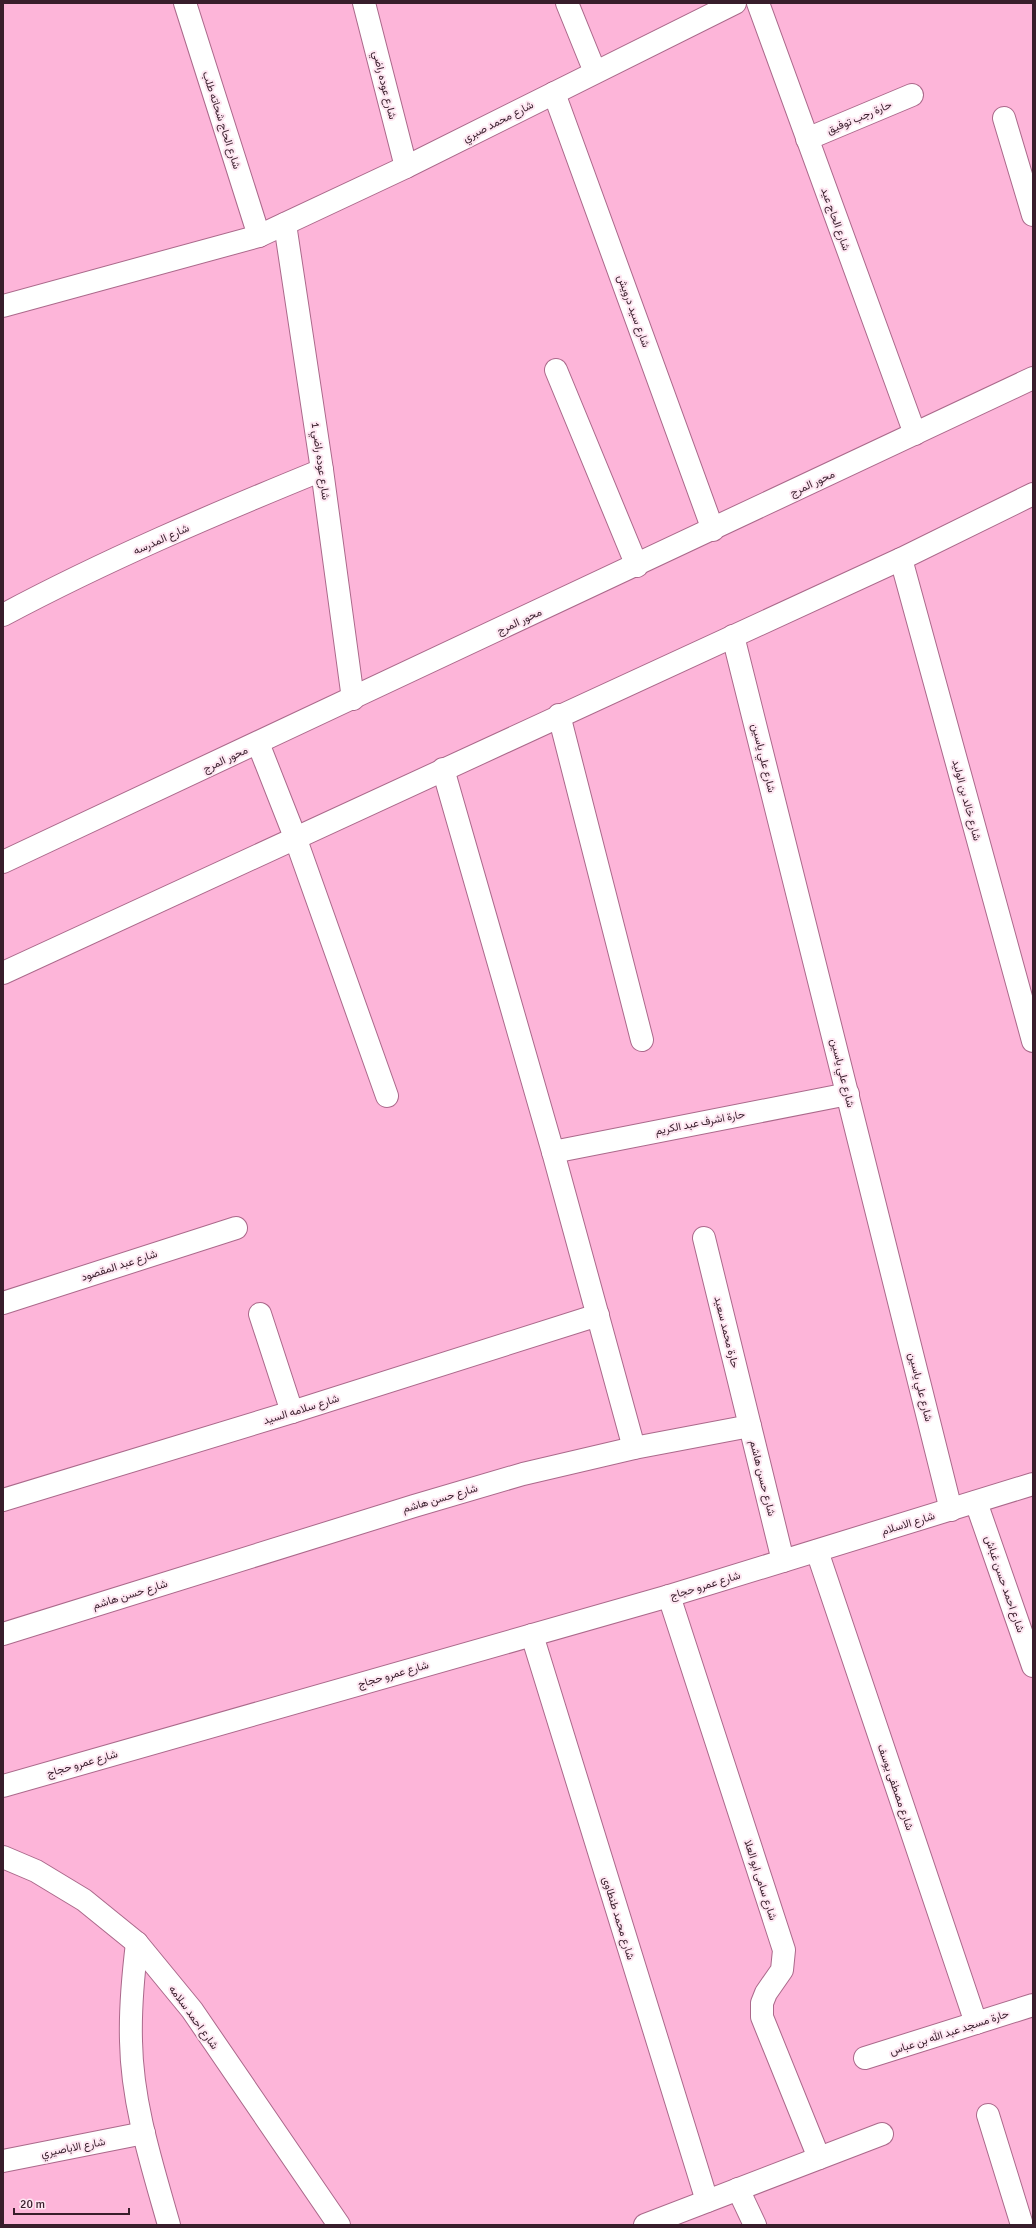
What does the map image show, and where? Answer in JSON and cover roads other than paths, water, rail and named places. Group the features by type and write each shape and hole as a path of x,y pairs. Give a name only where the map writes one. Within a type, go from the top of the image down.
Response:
{"street":[{"name":"شارع الحاج شحاته طلب","path":"185,3 259,236"},
{"name":"شارع عوده راضي","path":"364,3 406,166"},
{"path":"567,3 596,72"},
{"name":"شارع محمد صبري","path":"259,236 406,166 735,3"},
{"name":"شارع الحاج عيد","path":"758,3 915,434"},
{"name":"شارع سيد درويش","path":"554,92 713,530"},
{"name":"حارة رجب توفيق","path":"807,140 912,95"},
{"path":"1004,118 1033,216"},
{"name":"شارع عوده راضي 1","path":"285,224 322,470 353,699"},
{"path":"3,306 259,236"},
{"path":"556,370 636,566"},
{"name":"محور المرج","path":"3,862 258,744 1033,378"},
{"name":"شارع المدرسه","path":"3,616 139,548 219,512 322,470"},
{"path":"3,973 559,715 901,559 1033,494"},
{"name":"شارع خالد بن الوليد","path":"901,559 1033,1041"},
{"name":"شارع علي ياسين","path":"733,636 951,1510"},
{"path":"559,715 642,1040"},
{"path":"258,744 295,837 387,1096"},
{"path":"443,769 553,1152 634,1448"},
{"name":"حارة اشرف عبد الكريم","path":"553,1152 848,1094"},
{"name":"شارع عبد المقصود","path":"3,1303 236,1228"},
{"name":"حارة محمد سعيد","path":"704,1238 750,1426"},
{"path":"260,1314 292,1412"},
{"name":"شارع سلامه السيد","path":"3,1500 292,1412 598,1315"},
{"name":"شارع حسن هاشم","path":"3,1634 414,1506 523,1474 634,1448 750,1426 783,1561"},
{"name":"شارع الاسلام","path":"783,1561 1033,1484"},
{"name":"شارع احمد حسن غباش","path":"976,1502 1033,1663"},
{"name":"شارع مصطفى يوسف","path":"817,1550 976,2023"},
{"name":"شارع عمرو حجاج","path":"3,1786 669,1596 783,1561"},
{"name":"شارع سامى ابو العلا","path":"669,1596 784,1950 782,1970 766,1993 762,2003 762,2017 819,2158"},
{"name":"شارع محمد طنطاوى","path":"532,1635 707,2201"},
{"name":"شارع احمد سلامه","path":"3,1857 36,1871 84,1900 137,1944 192,2010 338,2225"},
{"path":"137,1944 131,1992 130,2042 136,2091 144,2133 169,2225"},
{"name":"حارة مسجد عبد الله بن عباس","path":"865,2058 1033,2005"},
{"path":"988,2115 1022,2225"},
{"name":"شارع الاباصيري","path":"3,2161 144,2133"},
{"path":"645,2225 882,2134"},
{"path":"738,2189 755,2225"}]}
